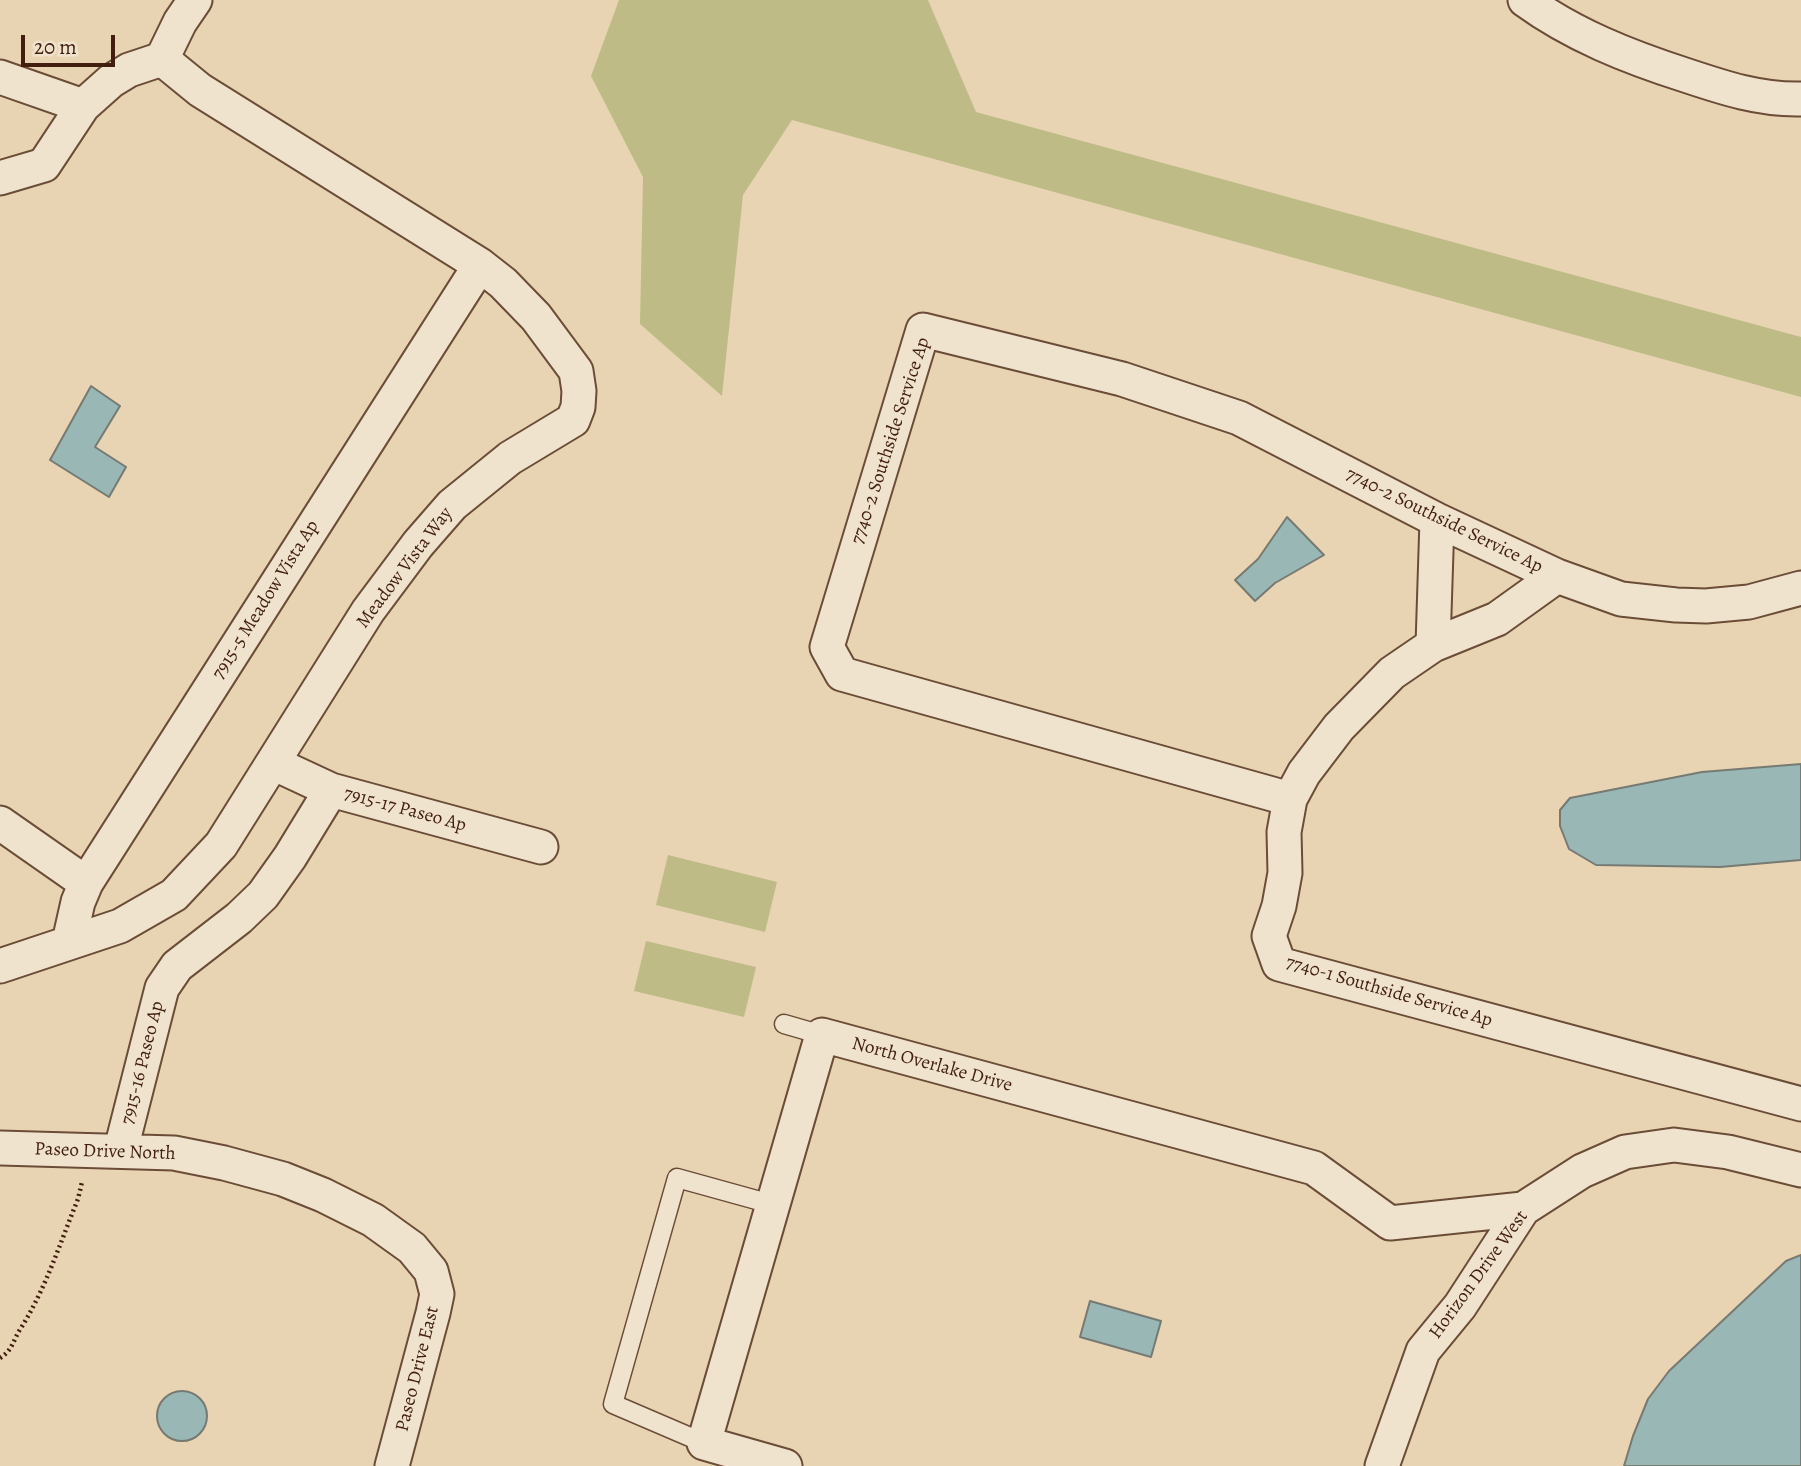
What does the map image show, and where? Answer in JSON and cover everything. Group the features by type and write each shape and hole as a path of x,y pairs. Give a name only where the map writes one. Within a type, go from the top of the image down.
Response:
{"street":[{"path":"0,178 44,165 83,106 129,69 162,59 180,22 195,0"},
{"path":"1525,0 1547,16 1627,56 1734,91 1777,99 1801,99"},
{"name":"Meadow Vista Way","path":"0,966 120,926 174,895 221,845 368,611 418,544 452,505 510,458 573,420 578,407 576,372 536,317 503,283 480,265 200,90 162,59"},
{"path":"0,77 83,106"},
{"name":"7915-5 Meadow Vista Ap","path":"69,942 78,902 86,883 480,265"},
{"name":"7740-2 Southside Service Ap","path":"1290,799 842,674 827,647 923,330 1122,379 1239,418 1437,520 1557,576 1621,599 1706,606 1749,602 1801,588"},
{"path":"1433,645 1437,520"},
{"name":"7740-1 Southside Service Ap","path":"1557,576 1497,619 1433,645 1392,673 1339,727 1304,773 1290,799 1284,832 1285,873 1279,906 1269,936 1279,964 1801,1104"},
{"name":"7915-17 Paseo Ap","path":"273,763 331,790 541,847"},
{"name":"7915-16 Paseo Ap","path":"121,1149 162,988 177,966 239,918 263,895 331,790"},
{"path":"0,823 86,883"},
{"path":"785,1466 704,1443 822,1035"},
{"name":"North Overlake Drive","path":"822,1035 1314,1168 1390,1223 1523,1209"},
{"name":"Horizon Drive West","path":"1382,1466 1423,1351 1460,1306 1523,1209 1582,1171 1625,1152 1674,1145 1728,1152 1801,1170"},
{"name":"Paseo Drive North","path":"0,1148 121,1149 174,1153 283,1179 373,1220 412,1248 431,1271"},
{"name":"Paseo Drive East","path":"392,1466 437,1294 431,1271"}],"lane":[{"path":"784,1024 822,1035"},
{"path":"704,1443 613,1404 677,1178 771,1204"}],"path":[{"path":"0,1358 11,1350 19,1331 34,1308 78,1199 89,1150"}],"shaded area":[{"path":"619,0 928,0 976,112 1801,337 1801,397 792,120 743,195 722,396 640,324 643,177 591,76"},
{"path":"668,855 777,882 765,932 656,905"},
{"path":"646,941 756,967 744,1017 634,991"}],"water":[{"path":"91,386 120,406 95,447 126,467 109,497 50,460"},
{"path":"1287,517 1324,555 1275,583 1255,601 1235,580 1258,559"},
{"path":"1801,764 1801,860 1720,867 1596,865 1569,849 1560,826 1560,810 1570,798 1702,772"},
{"path":"1801,1255 1801,1466 1624,1466 1648,1399 1669,1371 1786,1261"},
{"path":"1090,1301 1161,1321 1151,1357 1080,1337"},
{"path":"182,1391 200,1398 207,1416 200,1434 182,1441 164,1434 157,1416 164,1398"}]}
